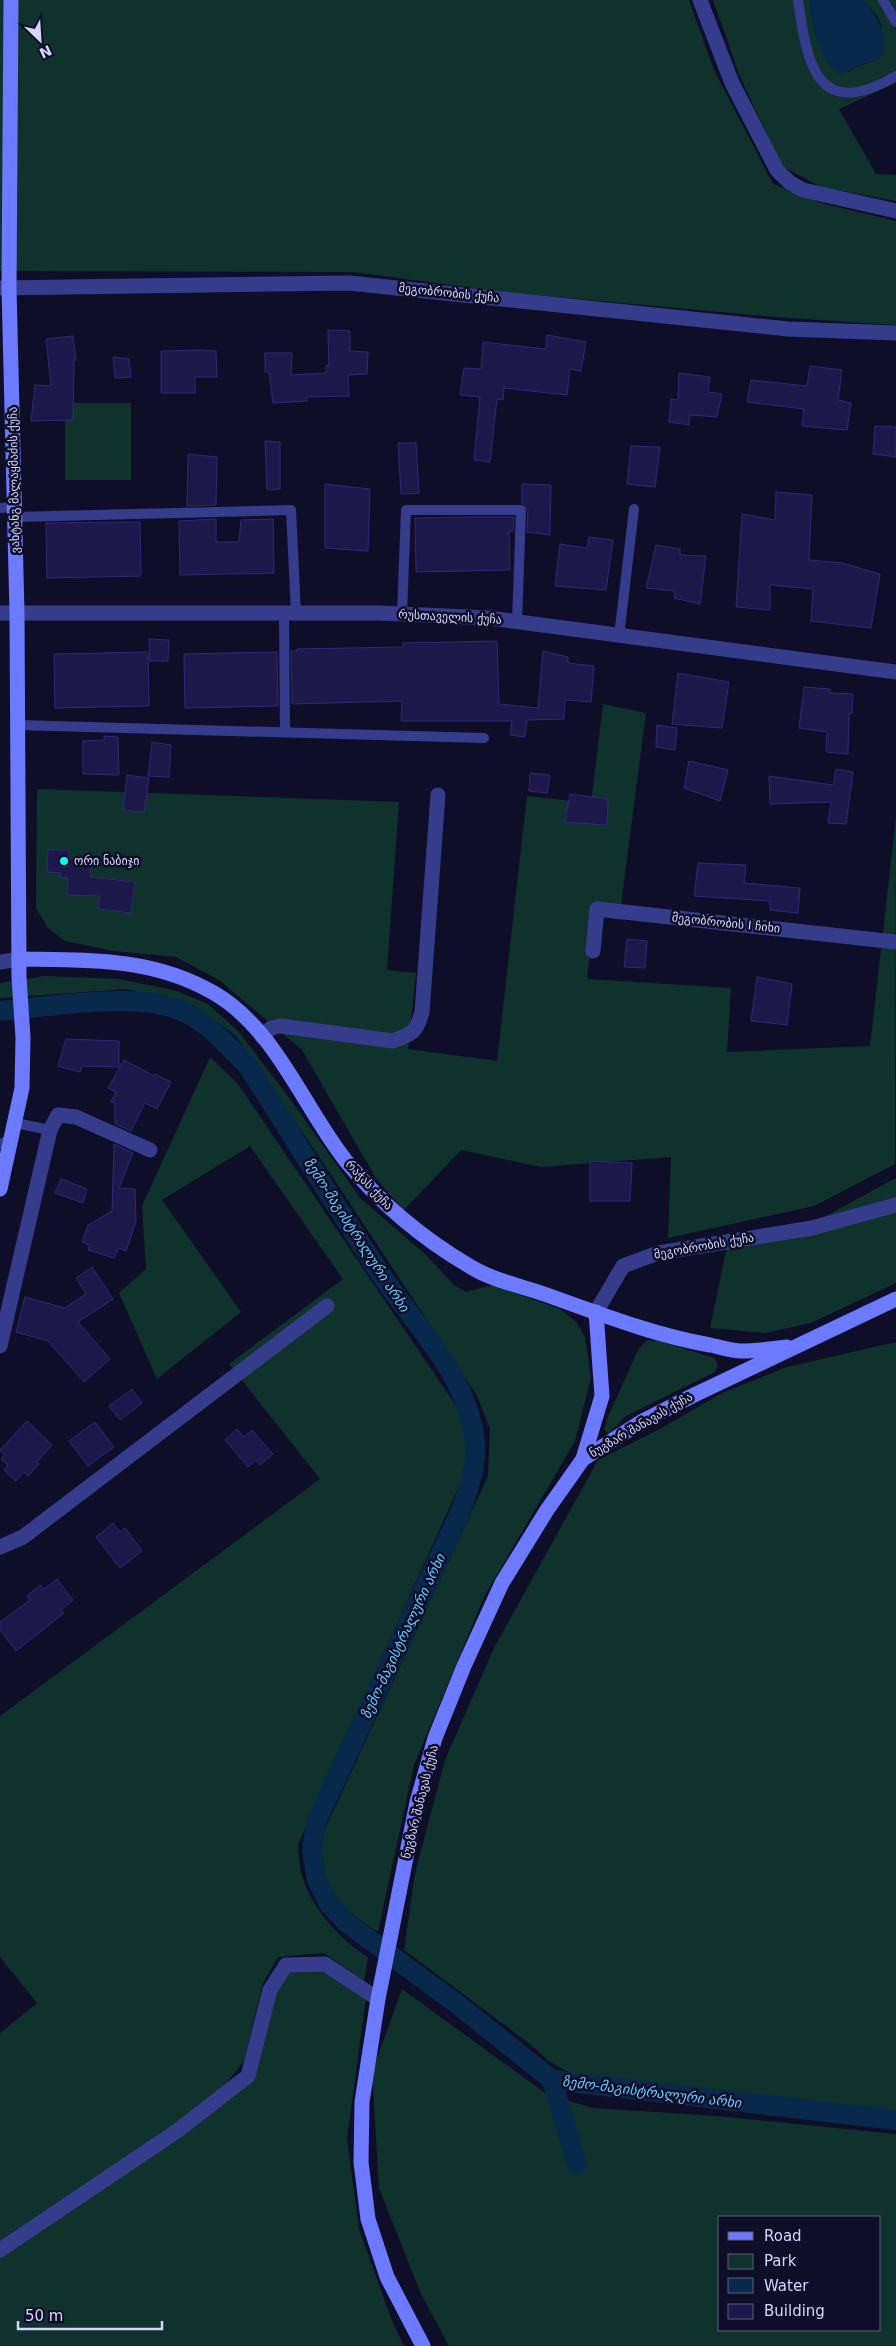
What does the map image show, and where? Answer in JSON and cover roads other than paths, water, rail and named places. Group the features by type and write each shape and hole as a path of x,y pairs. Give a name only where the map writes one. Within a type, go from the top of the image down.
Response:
{"street":[{"name":"ვახტანგ მალაყმაძის ქუჩა","path":"0,1189 6,1142 15,1123 22,1088 23,1038 19,978 17,613 10,511 4,288 11,0"},
{"path":"700,0 732,83 777,170 789,182 803,190 896,211"},
{"name":"მეგობრობის ქუჩა","path":"4,288 349,282 788,329 896,333"},
{"name":"რუსთაველის ქუჩა","path":"0,613 402,614 489,618 896,672"},
{"path":"262,1037 271,1028 281,1026 393,1041 409,1035 419,1026 422,1012 438,795"},
{"name":"მეგობრობის I ჩიხი","path":"593,951 598,909 896,942"},
{"name":"რაჭას ქუჩა","path":"0,962 19,959 90,960 136,964 181,976 217,994 248,1020 274,1050 344,1159 369,1188 426,1238 473,1269 686,1341 740,1351 795,1347"},
{"path":"0,1346 50,1130 58,1115 76,1117 150,1150"},
{"name":"მეგობრობის ქუჩა","path":"596,1312 623,1266 658,1253 812,1228 896,1205"},
{"name":"ნუგზარ შანავას ქუჩა","path":"423,2346 387,2277 368,2219 363,2189 360,2128 362,2102 381,1982 426,1767 464,1666 502,1583 547,1510 583,1459 641,1422 675,1404 896,1299"},
{"path":"0,1547 23,1537 327,1306"},
{"path":"583,1459 602,1396 596,1312"},
{"path":"0,2250 177,2131 248,2076 270,1990 286,1965 324,1964 378,1999"}],"lane":[{"path":"798,0 804,44 812,68 821,80 837,92 858,94 896,76"},
{"path":"883,0 896,22"},
{"path":"619,636 634,509"},
{"path":"10,511 291,510 286,732"},
{"path":"402,614 406,510 520,510 516,622"},
{"path":"18,725 484,738"},
{"path":"15,1123 50,1130"}],"water":[{"path":"809,0 863,0 873,12 882,29 885,46 883,53 876,60 839,74 821,50 814,30"}],"waterway":[{"name":"ზემო-მაგისტრალური არხი","path":"0,1011 96,1002 147,1002 188,1014 212,1031 248,1066 380,1273 446,1364 466,1403 472,1424 475,1457 472,1477 462,1508 316,1822 312,1851 317,1880 329,1904 347,1923 457,2004 552,2080 896,2120"},
{"path":"552,2080 577,2164"}],"place":[{"name":"ორი ნაბიჯი","path":"64,861"}]}
